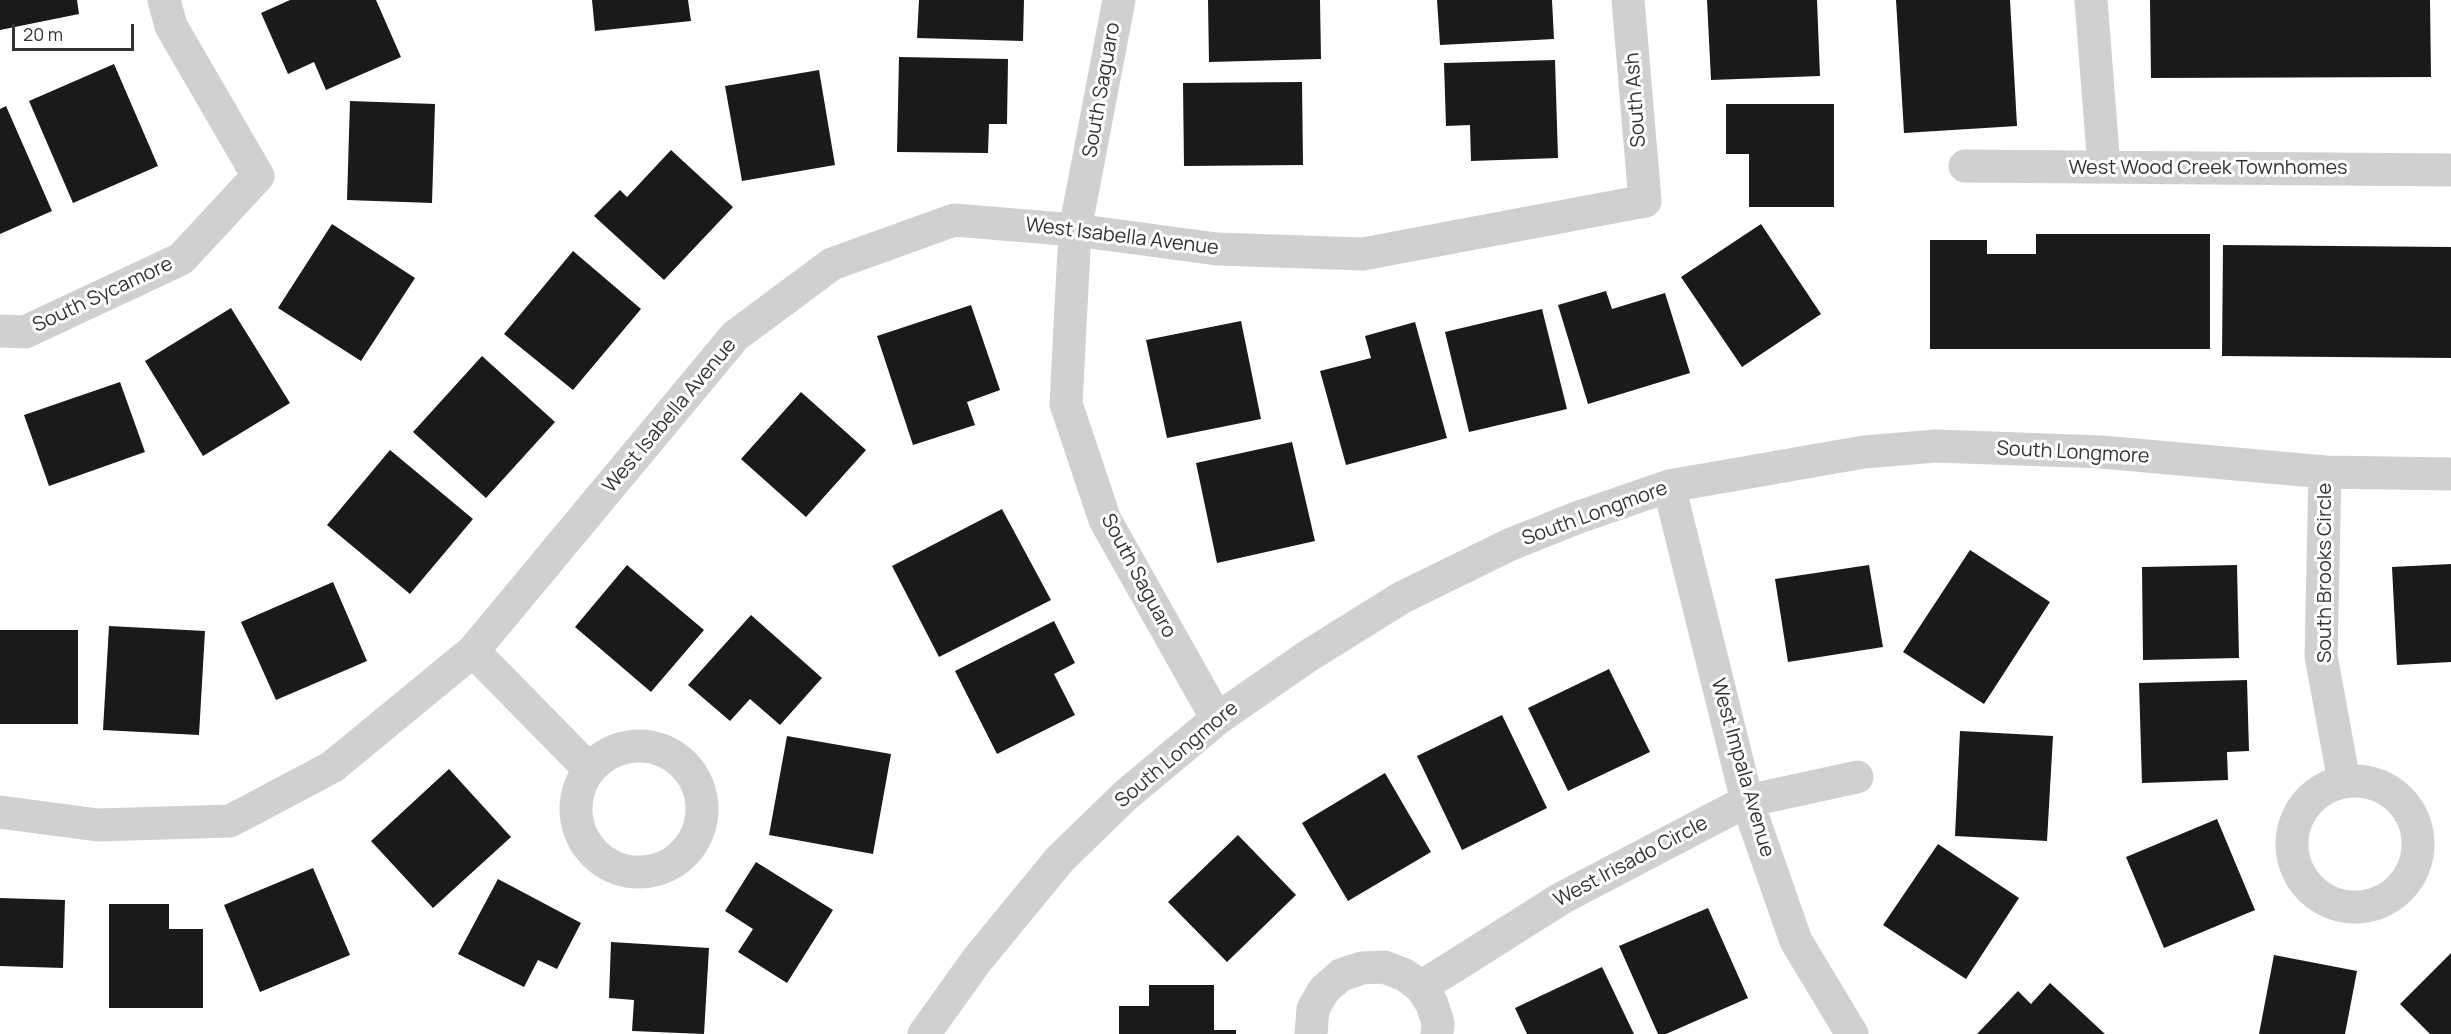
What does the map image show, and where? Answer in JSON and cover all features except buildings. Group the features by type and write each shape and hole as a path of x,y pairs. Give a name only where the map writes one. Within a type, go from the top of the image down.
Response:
{"street":[{"name":"South Sycamore","path":"0,331 25,332 181,259 258,176 171,26 164,0"},
{"name":"South Saguaro","path":"1119,0 1076,230 1066,404 1105,520 1216,719"},
{"name":"South Ash","path":"1628,0 1645,201"},
{"path":"2091,0 2104,167"},
{"name":"West Wood Creek Townhomes","path":"1965,166 2451,170"},
{"name":"West Isabella Avenue","path":"0,812 98,825 230,821 332,767 473,651 735,336 832,264 954,220 1076,230 1216,249 1363,254 1645,201"},
{"name":"South Longmore","path":"924,1034 977,960 1060,859 1126,795 1216,719 1308,656 1401,598 1519,541 1579,517 1669,486 1864,453 1936,446 2102,453 2325,472 2451,474"},
{"name":"South Brooks Circle","path":"2325,472 2321,656 2343,781"},
{"name":"West Impala Avenue","path":"1669,486 1747,801 1796,941 1852,1034"},
{"path":"473,651 589,769"},
{"name":"West Irisado Circle","path":"1421,987 1562,898 1747,801 1857,777"},
{"path":"1311,1034 1313,1009 1324,990 1341,975 1362,968 1384,967 1405,975 1421,987 1432,1004 1438,1023 1437,1034"}]}
